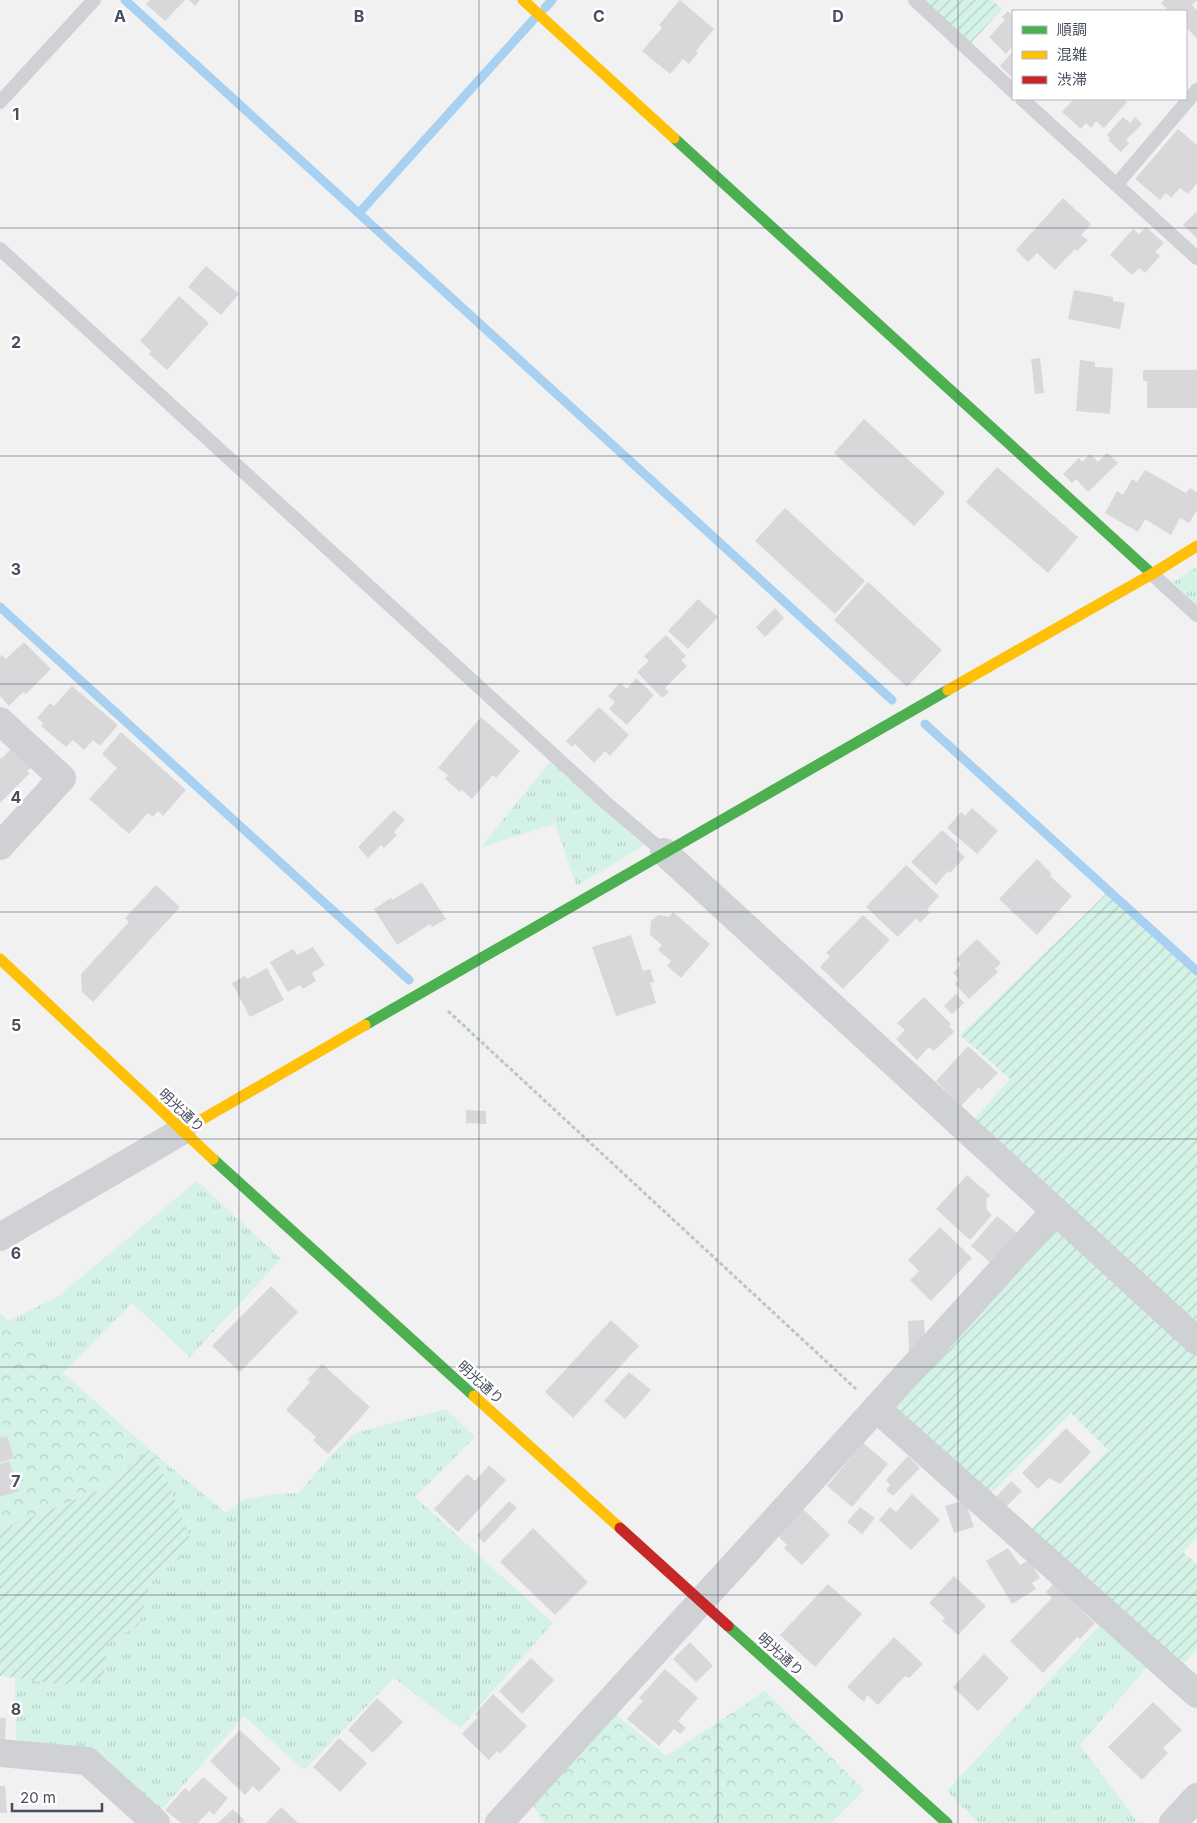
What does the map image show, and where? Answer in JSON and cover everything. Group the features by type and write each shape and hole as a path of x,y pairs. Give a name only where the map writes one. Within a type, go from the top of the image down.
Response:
{"street":[{"path":"523,0 1152,574"},
{"path":"0,1237 664,852 1152,574 1197,546"},
{"path":"0,721 62,778 0,846"},
{"path":"664,852 1197,1341"},
{"name":"明光通り","path":"0,959 182,1130 947,1823"},
{"path":"499,1823 702,1603 1055,1211"},
{"path":"876,1408 1197,1694"},
{"path":"0,1753 87,1761 156,1823"},
{"path":"1173,1823 1197,1797"}],"lane":[{"path":"0,102 94,0"},
{"path":"915,0 1012,90"},
{"path":"1116,185 1197,90"},
{"path":"1023,100 1197,258"},
{"path":"0,249 606,802 664,852"},
{"path":"1152,574 1197,615"}],"path":[{"path":"426,990 876,1408"}],"green space":[{"path":"924,0 992,0 1002,9 971,43"},
{"path":"1197,567 1197,606 1173,582"},
{"path":"550,762 644,845 577,886 555,824 481,847"},
{"path":"1109,891 1197,971 1197,1332 969,1125 1010,1079 960,1035"},
{"path":"197,1181 281,1259 190,1357 132,1303 63,1373 8,1321 56,1298"},
{"path":"1061,1223 1197,1350 1197,1537 1183,1552 1197,1564 1197,1649 1176,1672 1026,1534 1108,1450 1071,1413 988,1497 887,1406"},
{"path":"0,1313 63,1373 150,1450 102,1489 0,1530"},
{"path":"446,1409 475,1437 415,1497 553,1623 460,1728 394,1678 304,1770 244,1716 158,1814 89,1751 16,1746 15,1678 63,1685 108,1642 139,1625 150,1584 164,1568 181,1558 169,1484 150,1450 226,1513 243,1500 275,1494 299,1493 330,1456 355,1433"},
{"path":"150,1450 169,1484 189,1537 181,1558 164,1568 150,1584 139,1625 108,1642 103,1679 63,1685 0,1676 0,1530 102,1489"},
{"path":"1101,1624 1148,1666 1080,1745 1138,1823 979,1823 947,1791"},
{"path":"765,1691 864,1790 831,1823 545,1823 529,1800 613,1712 666,1756"}],"building":[{"path":"150,0 185,0 165,21 146,4"},
{"path":"189,0 200,0 195,6"},
{"path":"680,0 714,29 696,51 698,53 689,64 683,59 670,74 642,51 662,28 659,25"},
{"path":"1164,0 1197,0 1192,5 1197,10 1197,39 1187,28 1187,10 1168,10 1161,3"},
{"path":"1008,11 1012,15 1012,47 1006,54 989,37 1005,20 1002,17"},
{"path":"1012,52 1012,77 1000,66"},
{"path":"1073,100 1124,100 1127,102 1104,128 1096,121 1091,128 1086,123 1081,129 1062,112"},
{"path":"1123,117 1130,123 1135,117 1142,124 1126,140 1129,143 1121,152 1108,140 1110,138 1107,135"},
{"path":"1178,129 1197,145 1197,183 1188,194 1180,188 1171,198 1166,193 1160,200 1135,179"},
{"path":"1063,198 1091,224 1081,235 1088,240 1077,251 1075,249 1055,270 1037,253 1028,262 1016,250"},
{"path":"1197,211 1197,238 1183,225"},
{"path":"1146,227 1164,243 1155,252 1160,256 1145,273 1139,268 1132,275 1110,255 1133,229 1139,234"},
{"path":"206,266 239,294 221,315 188,287"},
{"path":"1074,290 1113,297 1113,301 1125,303 1120,329 1068,319"},
{"path":"179,296 209,323 167,370 149,354 151,351 140,341"},
{"path":"1040,358 1044,393 1035,394 1031,359"},
{"path":"1080,360 1095,362 1095,367 1113,368 1110,414 1076,411"},
{"path":"1143,370 1197,370 1197,408 1147,408 1147,381 1143,381"},
{"path":"864,419 945,493 914,526 834,453"},
{"path":"1107,453 1118,463 1088,492 1076,479 1072,483 1063,474 1079,458 1082,462 1090,454 1098,462"},
{"path":"997,467 1078,537 1048,573 966,502"},
{"path":"1145,470 1186,493 1190,488 1197,492 1197,510 1189,523 1180,518 1171,535 1145,519 1138,532 1105,513 1117,491 1123,495 1132,479 1137,482"},
{"path":"785,508 865,581 835,614 755,541"},
{"path":"868,582 942,650 907,687 834,620"},
{"path":"698,599 718,617 688,649 668,631"},
{"path":"775,608 784,618 765,637 756,627"},
{"path":"666,635 686,656 681,660 687,666 665,688 669,692 662,698 637,672 649,661 644,656"},
{"path":"24,642 51,669 26,694 23,692 9,706 0,696 0,656 2,655 6,659"},
{"path":"636,678 654,695 627,725 609,709 615,702 608,696 620,683 627,689"},
{"path":"72,686 118,725 100,746 93,740 84,750 73,740 66,747 41,726 43,723 37,718 50,703 54,706"},
{"path":"599,707 629,735 610,756 605,751 594,763 575,744 572,747 566,741"},
{"path":"481,717 520,751 496,778 493,775 472,799 462,790 460,792 445,779 448,775 438,768"},
{"path":"121,732 186,790 163,816 158,811 153,817 148,813 129,834 89,799 117,768 102,754"},
{"path":"12,748 32,767 27,771 30,773 0,803 0,757 1,759"},
{"path":"972,808 998,831 977,854 947,828 961,812 965,816"},
{"path":"394,810 405,820 394,832 397,835 384,848 381,845 368,858 358,847"},
{"path":"942,830 959,845 956,849 965,857 950,873 948,871 936,885 911,862"},
{"path":"1037,859 1052,874 1050,876 1072,896 1037,935 999,899"},
{"path":"906,865 939,896 927,909 930,913 920,923 916,918 898,937 866,907"},
{"path":"422,882 446,919 432,927 430,924 397,945 374,909"},
{"path":"156,885 180,907 93,1002 82,992 81,974 129,922 125,918"},
{"path":"673,912 710,944 681,978 667,966 671,961 658,950 662,945 650,935 651,921 658,915 669,917"},
{"path":"863,915 890,940 843,989 820,967 830,956 826,953"},
{"path":"631,935 643,971 650,969 654,982 650,983 656,1003 616,1016 592,947"},
{"path":"977,939 1001,963 995,969 998,972 969,999 955,984 959,979 953,973 961,965 956,959"},
{"path":"313,947 325,965 312,973 316,981 303,989 300,985 288,992 270,962 293,949 297,955"},
{"path":"267,968 284,1000 250,1017 232,983 245,976 247,979"},
{"path":"956,994 964,1003 952,1014 944,1006"},
{"path":"924,997 951,1024 949,1026 954,1032 934,1051 929,1047 917,1060 896,1039 905,1030 897,1023"},
{"path":"968,1046 998,1073 981,1090 979,1087 961,1106 936,1081"},
{"path":"466,1110 486,1111 486,1124 466,1123"},
{"path":"967,1175 990,1195 986,1199 987,1210 992,1215 970,1240 936,1209"},
{"path":"997,1216 1017,1233 991,1263 971,1246"},
{"path":"940,1227 972,1258 931,1301 910,1280 919,1271 908,1260"},
{"path":"271,1286 298,1312 240,1372 212,1346"},
{"path":"611,1320 639,1346 573,1418 545,1392"},
{"path":"924,1320 925,1338 909,1353 908,1321"},
{"path":"322,1364 370,1407 328,1454 313,1440 316,1437 286,1410 310,1382 307,1380"},
{"path":"629,1372 651,1390 625,1419 604,1401"},
{"path":"1066,1428 1091,1452 1060,1484 1049,1478 1038,1489 1022,1473"},
{"path":"7,1436 14,1458 0,1462 0,1438"},
{"path":"863,1443 888,1464 852,1507 827,1486"},
{"path":"908,1456 920,1468 893,1496 886,1490 890,1485 886,1480"},
{"path":"9,1461 19,1491 0,1497 0,1464"},
{"path":"489,1465 506,1480 458,1532 434,1509 467,1474 475,1481"},
{"path":"1011,1481 1022,1491 1006,1507 996,1497"},
{"path":"912,1494 940,1520 911,1550 879,1520 890,1507 896,1512"},
{"path":"965,1500 974,1527 954,1533 945,1506"},
{"path":"509,1501 517,1508 484,1543 477,1535"},
{"path":"860,1507 875,1518 862,1534 847,1522"},
{"path":"803,1509 830,1535 802,1565 784,1548 787,1545 778,1536"},
{"path":"533,1528 588,1582 555,1615 500,1562"},
{"path":"1008,1548 1020,1565 1029,1560 1040,1578 1032,1583 1036,1589 1012,1604 986,1561"},
{"path":"954,1576 986,1606 958,1635 942,1621 945,1618 929,1603"},
{"path":"828,1584 862,1614 815,1667 780,1635"},
{"path":"1053,1584 1095,1623 1080,1639 1077,1637 1043,1673 1010,1641 1052,1598 1046,1592"},
{"path":"894,1637 923,1664 909,1678 905,1676 878,1705 867,1695 864,1702 847,1687"},
{"path":"690,1642 713,1666 696,1682 673,1659"},
{"path":"984,1654 1009,1678 978,1711 953,1687"},
{"path":"531,1658 554,1680 522,1714 499,1691"},
{"path":"665,1669 698,1698 678,1721 686,1728 680,1734 674,1729 659,1746 627,1719 643,1701 639,1698"},
{"path":"493,1694 527,1726 500,1754 497,1751 489,1760 462,1734 478,1717 475,1714"},
{"path":"377,1698 403,1722 373,1753 348,1730"},
{"path":"1153,1702 1182,1730 1163,1748 1168,1753 1142,1780 1108,1747"},
{"path":"0,1718 6,1718 5,1742 0,1742"},
{"path":"240,1730 281,1769 259,1792 253,1786 245,1795 210,1761"},
{"path":"339,1738 367,1763 340,1792 313,1767"},
{"path":"203,1777 228,1798 214,1815 209,1811 198,1823 181,1823 165,1810 185,1788 189,1792"},
{"path":"0,1786 5,1786 7,1813 0,1813"},
{"path":"281,1807 298,1823 266,1823"},
{"path":"233,1809 245,1821 242,1823 218,1823"}],"waterway":[{"path":"125,0 892,700"},
{"path":"545,8 552,0"},
{"path":"359,213 534,19"},
{"path":"0,607 409,980"},
{"path":"925,724 1197,971"}],"traffic: fast":[{"path":"674,138 1152,574"},
{"path":"365,1025 948,690"},
{"path":"213,1159 474,1396"},
{"path":"728,1626 947,1823"}],"traffic: slow":[{"path":"523,0 674,138"},
{"path":"948,690 1152,574 1197,546"},
{"path":"0,959 213,1159"},
{"path":"182,1131 365,1025"},
{"path":"474,1396 620,1528"}],"traffic: jam":[{"path":"620,1528 728,1626"}]}
